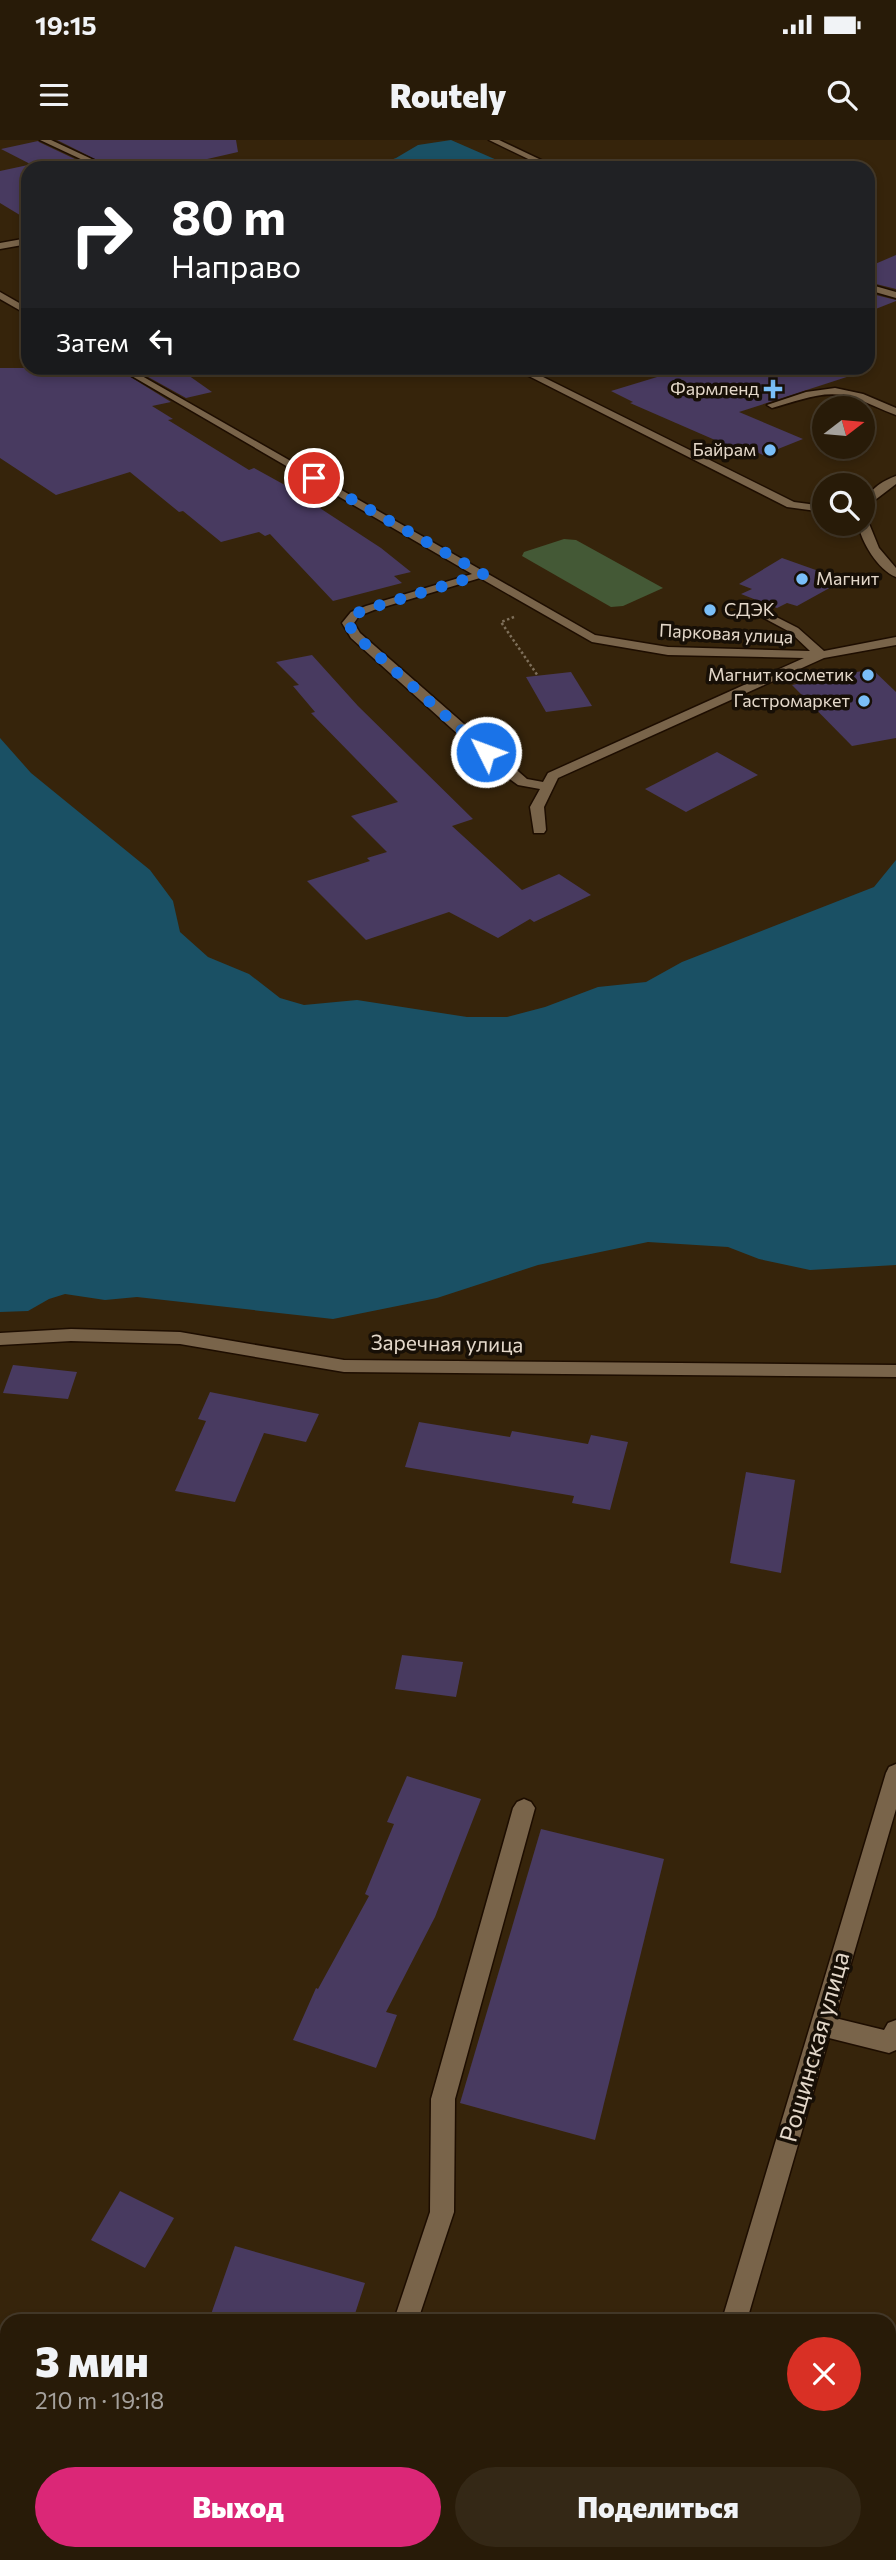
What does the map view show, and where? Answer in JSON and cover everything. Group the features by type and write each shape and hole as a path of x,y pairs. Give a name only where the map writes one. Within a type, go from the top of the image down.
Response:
{"street":[{"path":"44,140 91,161"},
{"path":"493,140 539,161"},
{"path":"0,246 21,242"},
{"path":"875,289 896,295"},
{"path":"0,295 21,308"},
{"name":"Парковая улица","path":"134,375 592,638 668,652 821,655 896,641"},
{"path":"532,375 791,505 812,508"},
{"path":"772,405 832,389 848,390 896,412"},
{"path":"875,494 896,479"},
{"path":"866,536 896,574"},
{"path":"871,544 896,555"},
{"path":"483,574 370,608 355,614 348,623 355,635 505,769 523,782 547,788"},
{"path":"539,830 537,807 553,776 821,655 793,630 749,606"},
{"name":"Заречная улица","path":"0,1339 71,1335 180,1338 344,1366 896,1371"},
{"name":"Рощинская улица","path":"736,2314 896,1773"},
{"path":"408,2314 442,2212 443,2099 524,1808"},
{"path":"821,2025 894,2042"}],"path":[{"path":"538,676 501,622 541,608"}],"green space":[{"path":"564,539 576,540 663,588 623,606 611,607 522,556 524,552"}],"water":[{"path":"451,140 499,161 388,161 418,145"},
{"path":"0,738 31,773 150,870 173,901 180,932 208,957 249,974 280,998 304,1005 357,1000 467,1017 507,1017 545,1007 598,987 646,982 682,962 874,887 896,860 896,1265 810,1270 759,1259 728,1247 648,1242 538,1265 437,1298 333,1319 137,1297 105,1300 65,1294 49,1299 28,1311 0,1312"}],"building":[{"path":"57,140 236,140 238,152 199,161 99,161"},
{"path":"38,141 79,161 24,161 1,149"},
{"path":"21,166 21,216 0,203 0,171"},
{"path":"896,255 896,289 875,284 875,264"},
{"path":"875,295 896,301 875,309"},
{"path":"0,368 21,368 21,375 127,375 171,402 152,406 173,419 168,420 249,470 254,468 283,484 381,548 411,572 394,576 402,583 333,601 270,534 265,536 259,532 221,542 130,472 56,495 0,458"},
{"path":"145,375 188,375 212,392 186,398"},
{"path":"664,375 853,375 739,412 803,439 763,455 745,447 738,450 630,403 633,402 611,391"},
{"path":"782,558 844,580 797,606 787,603 777,608 741,594 752,589 739,584"},
{"path":"312,655 358,706 473,819 452,826 522,890 559,874 591,895 534,922 530,919 498,938 449,912 366,940 307,881 370,861 367,858 387,852 351,816 398,802 311,713 315,712 293,686 299,685 276,662"},
{"path":"872,669 896,692 896,738 852,746 792,685"},
{"path":"571,672 592,706 546,712 526,677"},
{"path":"717,752 758,775 686,812 645,789"},
{"path":"13,1365 77,1372 68,1399 3,1393"},
{"path":"210,1392 319,1414 306,1442 264,1433 235,1502 175,1491 206,1421 198,1419"},
{"path":"419,1422 510,1437 512,1431 588,1444 591,1435 628,1442 610,1510 572,1503 574,1496 405,1467"},
{"path":"746,1472 795,1480 781,1573 730,1563"},
{"path":"402,1655 463,1662 456,1697 395,1689"},
{"path":"407,1776 481,1799 435,1917 386,2012 397,2015 376,2068 293,2040 316,1988 318,1989 369,1896 365,1894 394,1824 387,1822"},
{"path":"541,1829 664,1859 595,2140 460,2103"},
{"path":"120,2191 174,2218 145,2268 91,2240"},
{"path":"235,2246 365,2283 355,2314 211,2314"}],"place":[{"name":"Фармленд","path":"773,389"},
{"name":"Байрам","path":"770,450"},
{"name":"Магнит","path":"802,579"},
{"name":"СДЭК","path":"710,610"},
{"name":"Магнит косметик","path":"868,675"},
{"name":"Гастромаркет","path":"864,701"}],"route":[{"path":"314,478 483,574 370,608 355,614 348,623 355,635 486,752"}]}
